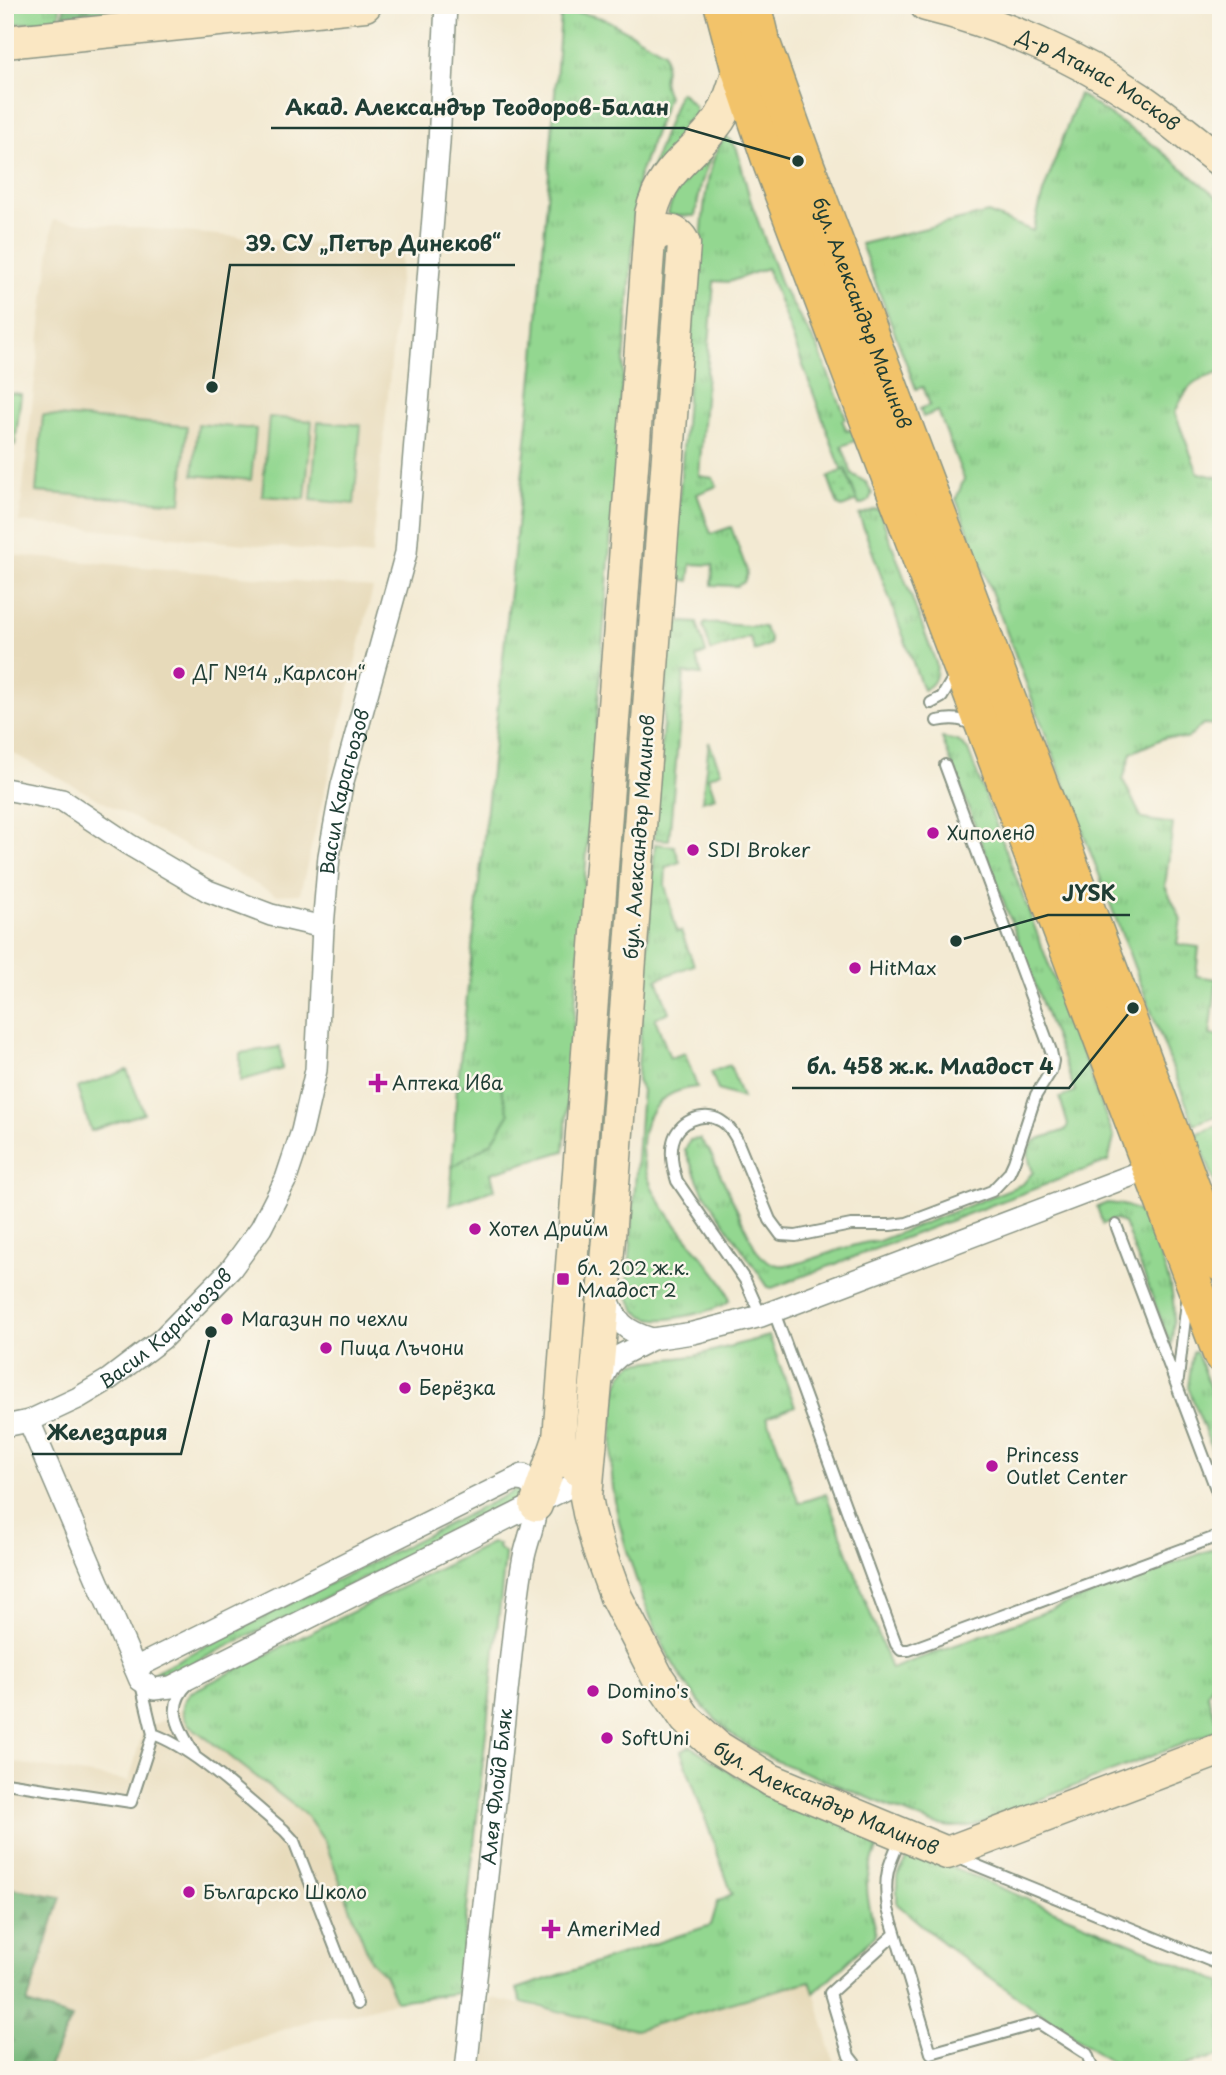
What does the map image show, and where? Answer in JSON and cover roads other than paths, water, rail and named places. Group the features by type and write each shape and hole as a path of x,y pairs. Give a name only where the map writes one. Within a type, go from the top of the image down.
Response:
{"main road":[{"name":"бул. Александър Малинов","path":"722,5 739,69 771,164 1151,1168 1205,1266"},
{"name":"бул. Александър Малинов","path":"753,5 761,39 803,156 919,458 1170,1132 1205,1266 1221,1355"}],"street":[{"path":"5,42 365,5"},
{"name":"Васил Карагьозов","path":"5,1426 29,1421 108,1380 162,1339 231,1269 261,1228 286,1179 302,1131 316,1070 329,856 342,785 406,552 439,144 446,5"},
{"name":"Д-р Атанас Москов","path":"926,5 975,19 1035,43 1090,70 1141,100 1221,161"},
{"name":"бул. Александър Малинов","path":"571,1460 592,1430 605,1289 640,598 651,214 659,188 666,177 720,119 727,107 739,69"},
{"name":"бул. Александър Малинов","path":"640,598 571,1460 616,1597 658,1678 686,1718 716,1746 771,1780 947,1853"},
{"path":"5,789 62,800 128,844 208,891 271,915 323,927"},
{"path":"595,1395 610,1364 629,1349 652,1339 693,1334 767,1314 1151,1168 1166,1155 1170,1132"},
{"path":"605,1289 622,1325 629,1331 652,1339"},
{"path":"29,1421 143,1679"},
{"path":"143,1679 513,1480 571,1460"},
{"name":"Алея Флойд Бляк","path":"466,2070 522,1563 536,1505 571,1460"},
{"path":"143,1679 172,1687 536,1505 530,1484 523,1480 513,1480"},
{"path":"484,1531 509,1536 520,1551 522,1563"},
{"path":"947,1853 1221,1749"}],"lane":[{"path":"931,703 942,697 950,687 955,678 957,659"},
{"path":"937,721 950,718 961,720 980,731 989,742"},
{"path":"945,765 1053,1061 1051,1070 1036,1095 1014,1162 1001,1183 992,1191 907,1223 851,1225 796,1236 782,1235 770,1220 736,1138 729,1127 710,1117 694,1119 677,1131 672,1145 677,1181 767,1314 896,1644 901,1650 909,1650 1221,1535"},
{"path":"1116,1225 1221,1502"},
{"path":"1177,1383 1186,1316 1205,1266"},
{"path":"197,1759 176,1718 175,1704 180,1693 199,1673"},
{"path":"6,1783 131,1802 153,1734 143,1679"},
{"path":"153,1734 171,1740 197,1759 294,1841 357,2004"},
{"path":"902,1835 886,1874 888,1909 931,2053 1040,2023 1087,2054 1093,2070"},
{"path":"947,1853 1221,1965"},
{"path":"860,2070 849,2056 830,1993 895,1934"}],"place":[{"name":"Акад. Александър Теодоров-Балан","path":"798,161"},
{"name":"39. СУ „Петър Динеков“","path":"212,387"},
{"name":"ДГ №14 „Карлсон“","path":"179,673"},
{"name":"Хиполенд","path":"933,833"},
{"name":"SDI Broker","path":"693,850"},
{"name":"JYSK","path":"956,941"},
{"name":"HitMax","path":"855,968"},
{"name":"бл. 458 ж.к. Младост 4","path":"1133,1008"},
{"name":"Аптека Ива","path":"378,1083"},
{"name":"Хотел Дрийм","path":"475,1229"},
{"name":"бл. 202 ж.к. Младост 2","path":"563,1279"},
{"name":"Магазин по чехли","path":"227,1319"},
{"name":"Железария","path":"211,1332"},
{"name":"Пица Лъчони","path":"326,1348"},
{"name":"Берёзка","path":"405,1388"},
{"name":"Princess Outlet Center","path":"992,1466"},
{"name":"Domino's","path":"593,1691"},
{"name":"SoftUni","path":"607,1738"},
{"name":"Българско Школо","path":"189,1892"},
{"name":"AmeriMed","path":"551,1929"}]}
